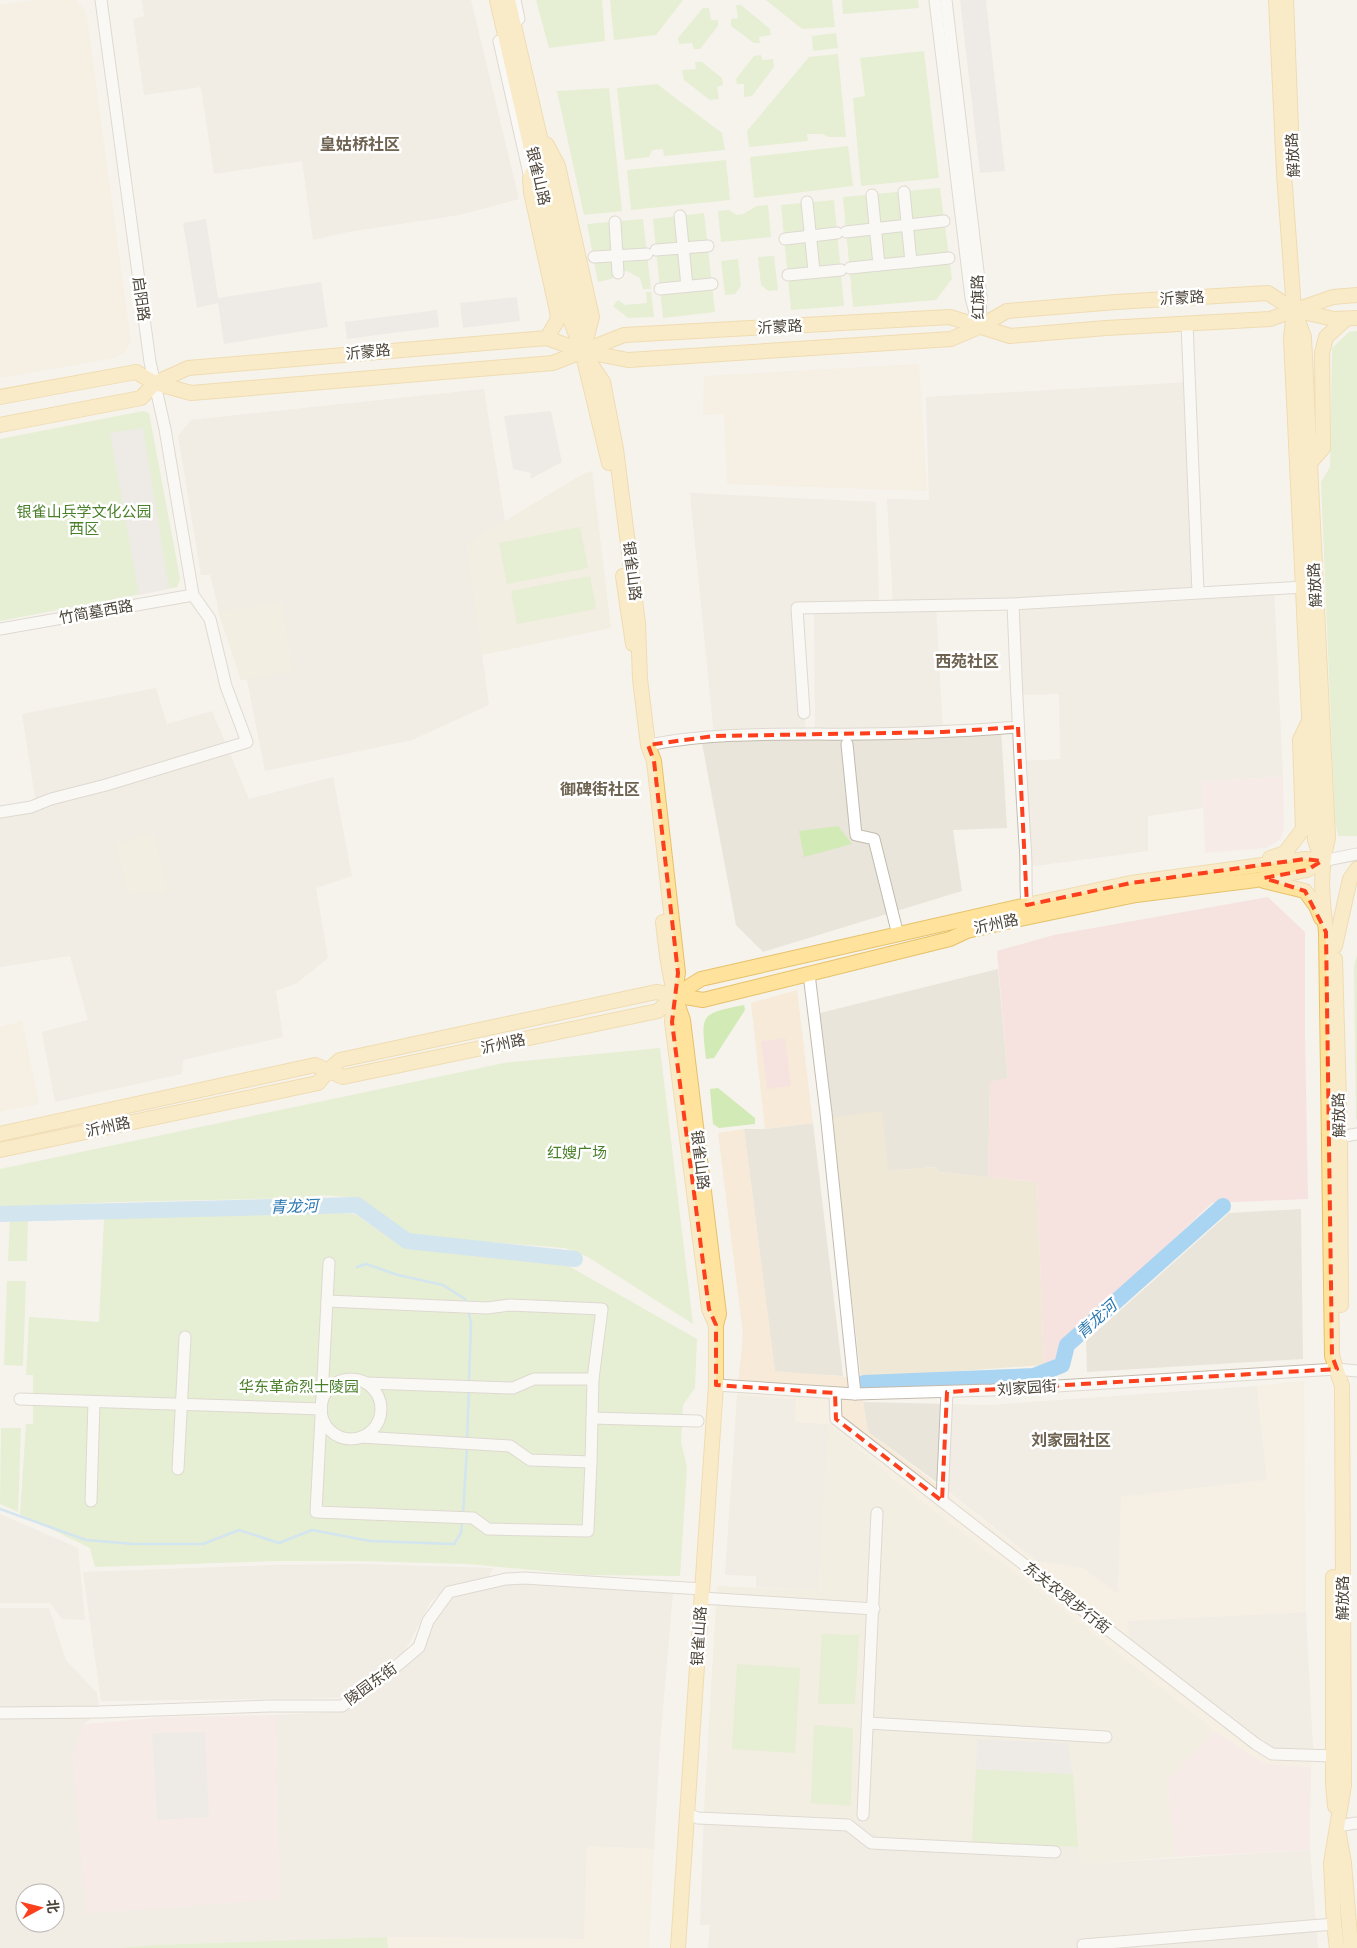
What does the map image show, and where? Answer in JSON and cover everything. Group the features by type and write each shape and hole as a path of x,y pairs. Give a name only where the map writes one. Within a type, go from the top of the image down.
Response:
{"main road":[{"name":"银雀山路","path":"497,0 533,172 570,319 582,352 608,453 629,625 640,679 648,745 654,761 678,973 672,1022 709,1309 716,1324 716,1385 678,1948"},
{"name":"银雀山路","path":"508,0 582,318 582,352"},
{"name":"解放路","path":"1276,0 1287,209 1282,230 1284,274 1304,337 1328,838 1322,861 1321,881 1326,932 1332,1356 1342,1386 1344,1776 1331,1863 1337,1948"},
{"name":"解放路","path":"1286,0 1299,273 1291,338 1315,840 1329,880 1335,946 1340,1137 1341,1356 1333,1386 1333,1783 1337,1826 1344,1863 1351,1948"},
{"path":"536,124 558,166 592,317 582,352"},
{"path":"533,172 531,192 558,319 547,338"},
{"name":"沂蒙路","path":"0,425 142,398 155,383 188,368 547,338 582,352 634,360 951,339 979,327 1007,311 1268,293 1294,310 1334,319 1352,318"},
{"name":"沂蒙路","path":"0,397 136,372 155,383 192,393 553,363 624,335 950,317 1010,336 1270,319 1333,297 1357,295"},
{"path":"1309,464 1323,448 1322,353 1326,337 1352,318"},
{"path":"1247,866 1285,853 1303,829 1300,740 1310,718"},
{"name":"沂州路","path":"0,1134 315,1065 343,1077 658,1011 674,996 701,979 1131,883 1305,859 1322,861"},
{"name":"沂州路","path":"0,1150 318,1083 340,1060 349,1058 656,992 703,1000 950,939 967,931 1015,920 1136,895 1256,880 1306,870 1322,861"},
{"path":"1335,946 1350,879 1357,869"},
{"path":"1256,880 1284,884 1306,891 1316,906 1326,932"}],"street":[{"name":"启阳路","path":"101,0 149,357 165,429 192,595"},
{"path":"490,0 533,172"},
{"path":"515,0 546,136 558,166"},
{"name":"红旗路","path":"935,0 971,298 979,327"},
{"name":"红旗路","path":"946,0 981,297 979,327"},
{"path":"904,192 911,262"},
{"path":"872,195 879,265"},
{"path":"807,202 814,271"},
{"path":"680,216 687,286"},
{"path":"785,239 944,221"},
{"path":"614,222 618,273"},
{"path":"594,257 708,246"},
{"path":"788,275 949,258"},
{"path":"660,288 712,284"},
{"path":"1187,323 1198,592"},
{"path":"804,713 797,608 1013,604 1304,587"},
{"path":"0,812 31,807 51,799 106,785 247,742 226,686 210,620 192,595"},
{"name":"竹简墓西路","path":"0,629 192,595"},
{"path":"1013,604 1018,727 1027,867 1025,887 1027,905"},
{"path":"648,745 666,741 714,736 943,732 1018,727"},
{"path":"847,744 856,835 874,838 898,935"},
{"name":"沂州路","path":"1322,861 1357,854"},
{"path":"809,974 826,1113 855,1394"},
{"path":"1340,1137 1357,1134"},
{"path":"327,1302 487,1308 510,1306 602,1309 593,1379 588,1531 488,1529 472,1518 316,1512 329,1263"},
{"path":"178,1469 185,1337"},
{"name":"刘家园街","path":"716,1385 855,1394 947,1392 1337,1369 1357,1371"},
{"path":"367,1383 379,1398 381,1407 376,1425 370,1432 352,1439 333,1433 326,1426 321,1409 322,1398 333,1384 350,1378 367,1383 469,1388 513,1388 534,1379 593,1379"},
{"path":"942,1501 947,1392"},
{"name":"东关农贸步行街","path":"835,1393 836,1419 1256,1744 1272,1754 1334,1756"},
{"path":"20,1399 321,1409"},
{"path":"91,1501 94,1402"},
{"path":"592,1418 698,1421"},
{"path":"361,1437 510,1446 530,1460 591,1462"},
{"path":"863,1815 877,1513"},
{"name":"陵园东街","path":"0,1713 342,1706 399,1664 419,1646 428,1621 449,1592 506,1579 524,1578 874,1609"},
{"path":"868,1723 1106,1736"},
{"path":"687,1814 698,1818 848,1825 871,1843 1055,1852"},
{"path":"1337,1826 1357,1823"},
{"path":"1083,1945 1334,1924"}],"highlighted area":[{"path":"1018,727 1027,905 1131,883 1305,859 1322,861 1307,870 1264,878 1305,891 1326,932 1332,1356 1337,1369 947,1392 942,1501 836,1419 835,1393 716,1385 716,1325 709,1309 672,1022 678,973 654,761 648,745 714,736 943,732"}],"shaded area":[{"path":"36,0 75,0 86,11 131,342 124,353 114,358 0,378 0,5"},
{"path":"142,0 471,0 519,199 459,215 348,232 313,240 302,161 214,174 201,87 144,95 133,19 144,16"},
{"path":"960,0 986,0 1005,171 980,173"},
{"path":"206,219 218,298 321,282 328,327 224,344 218,303 197,308 183,223"},
{"path":"517,297 520,321 463,328 460,303"},
{"path":"437,310 439,327 347,339 345,322"},
{"path":"919,364 927,491 727,484 724,414 703,415 704,376"},
{"path":"1190,382 1198,591 1274,588 1283,777 1202,781 1203,808 1148,816 1148,851 1027,867 1020,761 1060,759 1059,694 1017,695 1013,604 936,605 943,732 1001,728 1007,828 953,830 962,891 763,952 736,925 701,738 815,734 814,608 797,608 806,733 714,736 690,493 876,502 879,606 893,605 887,499 929,500 926,397"},
{"path":"484,389 505,521 467,544 489,705 412,740 265,771 247,680 241,680 218,611 210,575 201,575 178,436 191,420"},
{"path":"551,411 562,462 530,479 531,473 513,469 504,416"},
{"path":"143,428 169,589 139,595 110,433"},
{"path":"592,471 611,628 482,655 467,544 583,474"},
{"path":"283,603 292,671 241,680 218,611"},
{"path":"156,688 167,724 212,711 249,799 333,777 352,876 316,888 328,958 297,983 276,991 283,1037 183,1060 182,1074 55,1102 42,1032 88,1020 70,956 0,967 0,818 37,810 22,714"},
{"path":"1283,777 1284,829 1280,840 1266,848 1205,853 1202,781"},
{"path":"154,833 168,887 162,893 128,894 115,845"},
{"path":"1268,897 1305,932 1308,1199 1212,1203 1063,1344 1058,1357 1044,1365 1037,1182 988,1177 990,1082 1008,1078 997,951 1054,935"},
{"path":"998,969 1008,1079 990,1082 988,1177 938,1172 935,1167 888,1171 831,1118 820,1013"},
{"path":"797,990 813,1123 765,1129 751,1003"},
{"path":"22,1021 39,1104 0,1112 0,1027"},
{"path":"785,1038 791,1086 767,1089 761,1041"},
{"path":"882,1111 888,1171 935,1167 938,1172 1037,1182 1044,1365 861,1378 831,1118"},
{"path":"813,1123 843,1376 775,1372 744,1129 765,1129"},
{"path":"744,1129 775,1371 861,1378 868,1432 1037,1561 1083,1568 1118,1594 1121,1497 1267,1480 1257,1386 1304,1381 1306,1612 1127,1621 1130,1639 1275,1749 1313,1749 1311,1767 1264,1764 1215,1731 1060,1607 911,1493 829,1424 795,1422 796,1399 737,1395 743,1334 718,1133"},
{"path":"1301,1209 1303,1359 1087,1372 1086,1341 1229,1213"},
{"path":"1257,1386 1267,1480 1121,1497 1118,1595 1083,1568 1037,1561 931,1478 868,1432 863,1402 989,1405"},
{"path":"737,1395 796,1399 795,1422 829,1424 818,1590 756,1587 756,1576 725,1575"},
{"path":"829,1424 911,1493 1060,1607 1215,1731 1167,1781 1175,1857 1081,1864 1078,1847 878,1837 869,1825 857,1820 704,1811 717,1586 818,1590"},
{"path":"0,1514 78,1548 85,1620 62,1619 50,1603 0,1603"},
{"path":"358,1564 493,1568 488,1580 450,1586 431,1601 405,1651 338,1698 101,1701 83,1572"},
{"path":"503,1582 673,1593 660,1743 654,1849 587,1846 584,1939 387,1937 117,1948 0,1948 0,1608 49,1608 66,1660 97,1693 100,1712 84,1724 279,1899 276,1715 337,1712 425,1646 440,1609 451,1597"},
{"path":"1306,1612 1313,1749 1275,1749 1130,1639 1127,1621"},
{"path":"276,1715 279,1899 86,1914 72,1755 84,1724 162,1717"},
{"path":"1215,1731 1264,1764 1311,1767 1310,1850 1175,1857 1167,1781"},
{"path":"205,1732 209,1817 157,1820 152,1733"},
{"path":"977,1739 1068,1743 1073,1774 976,1769"},
{"path":"704,1811 857,1820 869,1825 878,1837 1078,1847 1081,1864 1310,1850 1318,1948 708,1948 710,1925 700,1925"},
{"path":"587,1846 654,1849 649,1948 388,1948 387,1937 584,1939"}],"green space":[{"path":"536,0 602,0 605,41 549,48"},
{"path":"610,0 683,0 656,35 614,40"},
{"path":"766,0 832,0 835,27 802,29"},
{"path":"842,0 918,0 919,8 843,14"},
{"path":"736,5 741,5 770,29 771,35 759,37 760,43 754,43 731,26 731,19 738,18"},
{"path":"703,8 709,8 711,20 718,20 718,26 700,49 694,49 692,43 679,44 678,38"},
{"path":"836,33 838,48 813,51 812,36"},
{"path":"924,51 939,178 861,186 853,98 865,96 860,58"},
{"path":"838,54 846,137 807,134 808,141 749,147 747,131 809,57"},
{"path":"761,55 762,60 773,59 774,67 752,96 744,97 744,84 737,84 736,79 754,56"},
{"path":"695,62 702,62 722,78 723,85 717,87 719,99 710,100 684,80 682,70 696,69"},
{"path":"657,84 722,133 725,150 664,156 663,149 652,150 649,157 625,160 617,88"},
{"path":"609,88 622,211 584,215 557,91"},
{"path":"848,146 853,186 754,198 750,157"},
{"path":"726,160 730,200 631,210 627,170"},
{"path":"940,188 952,279 936,300 853,307 843,197"},
{"path":"834,200 844,306 791,310 781,205"},
{"path":"768,205 771,237 721,242 718,211 729,210 737,215 743,214 757,206"},
{"path":"704,213 715,312 663,318 653,219"},
{"path":"643,219 651,289 643,289 640,278 627,271 618,273 611,279 598,282 587,224"},
{"path":"774,256 778,290 768,291 761,285 758,257"},
{"path":"738,259 741,286 735,294 725,295 721,261"},
{"path":"646,292 651,292 654,317 628,318 613,306 618,300 625,305 647,303"},
{"path":"1357,331 1357,836 1338,836 1335,820 1321,482 1330,467 1332,348 1349,332"},
{"name":"银雀山兵学文化公园 西区","path":"143,411 149,413 180,578 177,587 0,621 0,439"},
{"path":"580,527 588,568 507,584 499,543"},
{"path":"590,576 596,609 517,624 511,591"},
{"path":"838,826 852,844 804,857 799,831"},
{"path":"1357,955 1357,1120 1354,966"},
{"path":"744,1005 745,1010 714,1058 706,1059 704,1025 706,1019 718,1011"},
{"name":"红嫂广场","path":"660,1048 693,1324 588,1257 565,1248 409,1236 360,1198 320,1195 305,1198 0,1207 0,1169 504,1063"},
{"path":"718,1088 755,1118 755,1124 719,1128 713,1124 710,1089"},
{"name":"华东革命烈士陵园","path":"320,1212 355,1214 404,1248 567,1265 697,1339 695,1388 683,1405 681,1442 687,1467 680,1576 586,1575 468,1564 357,1561 278,1561 95,1567 90,1548 20,1514 26,1424 33,1424 33,1375 26,1375 29,1317 99,1322 104,1219"},
{"path":"10,1218 28,1218 27,1261 8,1261"},
{"path":"7,1281 26,1281 23,1366 4,1365"},
{"path":"1,1428 21,1428 18,1512 0,1504"},
{"path":"822,1634 859,1635 855,1704 818,1704"},
{"path":"737,1664 800,1668 795,1753 732,1749"},
{"path":"814,1725 853,1728 851,1806 811,1803"},
{"path":"976,1769 1073,1774 1078,1847 972,1842"},
{"path":"387,1937 388,1948 117,1948 155,1945"}],"waterway":[{"name":"青龙河","path":"0,1214 357,1205 407,1241 575,1259"},
{"name":"青龙河","path":"864,1383 1034,1376 1062,1365 1067,1345 1223,1206"},
{"path":"357,1267 366,1264 398,1275 443,1285 465,1299 466,1303"},
{"path":"468,1310 471,1323 469,1382"},
{"path":"467,1439 469,1390"},
{"path":"463,1514 467,1447"},
{"path":"0,1509 86,1540 134,1544 203,1544 239,1530 279,1543 312,1530 370,1541 454,1544 461,1533 462,1522"}],"district":[{"name":"皇姑桥社区","path":"360,144"},
{"name":"西苑社区","path":"967,661"},
{"name":"御碑街社区","path":"600,789"},
{"name":"刘家园社区","path":"1071,1440"}]}
